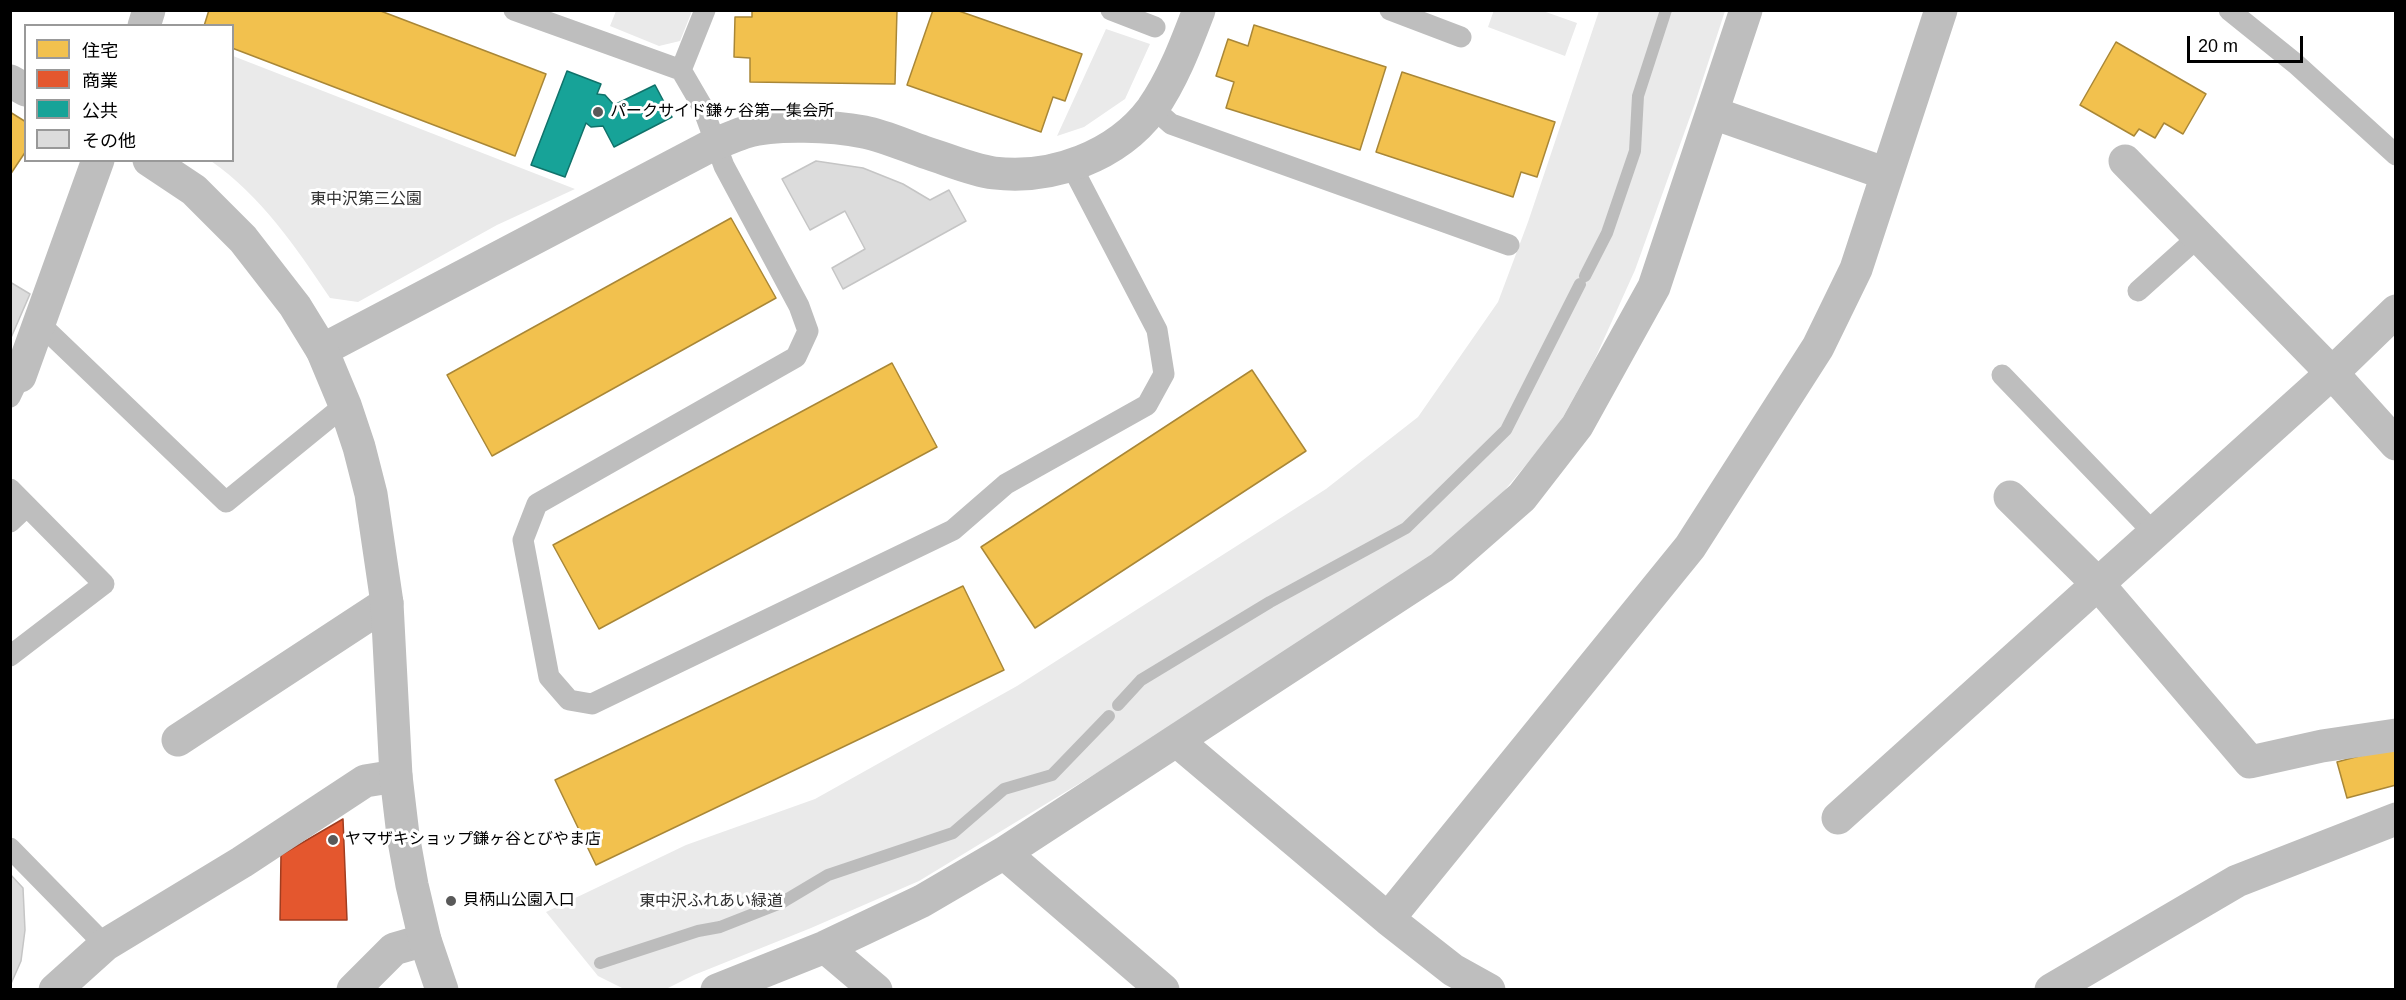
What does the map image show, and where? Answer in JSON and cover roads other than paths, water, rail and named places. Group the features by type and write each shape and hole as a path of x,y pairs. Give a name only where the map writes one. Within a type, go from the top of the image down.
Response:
{"street":[{"path":"322,350 716,143 748,131 830,128 865,133 994,173 1049,172 1071,165 1118,142 1153,108 1183,53 1199,10"},
{"path":"717,990 825,947 922,901 1004,853 1442,567 1522,497 1577,426 1654,287 1746,10"},
{"path":"1388,919 1690,547 1818,347 1856,269 1941,10"},
{"path":"10,81 24,89"},
{"path":"1713,113 1887,174"},
{"path":"2125,161 2197,238 2332,373 2396,444"},
{"path":"14,381 39,323 97,162"},
{"path":"152,162 194,189 243,239 295,306 322,350 345,405 371,494 387,603 396,776 410,875 425,940 442,990"},
{"path":"1838,818 2332,373 2396,311"},
{"path":"2010,497 2098,584 2250,762 2322,746 2396,735"},
{"path":"178,740 387,603"},
{"path":"1177,741 1388,919 1453,970 1489,990"},
{"path":"55,990 105,945 242,862 365,781 396,776"},
{"path":"2050,990 2237,881 2396,819"},
{"path":"1004,853 1163,990"},
{"path":"353,990 394,949 425,940"},
{"path":"825,947 876,990"}],"lane":[{"path":"514,10 681,70 702,106 724,166 799,306 808,331 796,357 537,504 524,540 549,677 569,700 592,704 953,530 1006,484 1147,405 1164,374 1157,330 1071,165"},
{"path":"681,70 705,10"},
{"path":"1110,10 1155,27"},
{"path":"1390,10 1461,37"},
{"path":"2229,10 2296,64 2396,155"},
{"path":"1153,108 1171,124 1509,244"},
{"path":"2138,291 2197,238"},
{"path":"39,323 226,502 345,405"},
{"path":"2002,375 2153,532"},
{"path":"10,489 104,584 10,656"},
{"path":"10,522 27,506"},
{"path":"10,848 105,945"}],"waterway":[{"path":"1585,276 1607,233 1635,151 1638,96 1666,10"},
{"path":"1118,705 1141,680 1270,602 1406,528 1506,430 1580,284"},
{"path":"600,963 698,931 720,927 781,903 828,875 953,833 1004,789 1052,775 1109,716"}],"place":[{"name":"パークサイド鎌ヶ谷第一集会所","path":"598,112"},
{"name":"ヤマザキショップ鎌ヶ谷とびやま店","path":"333,840"},
{"name":"貝柄山公園入口","path":"451,901"}],"park label":[{"name":"東中沢第三公園","path":"366,200"},
{"name":"東中沢ふれあい緑道","path":"711,902"}]}
